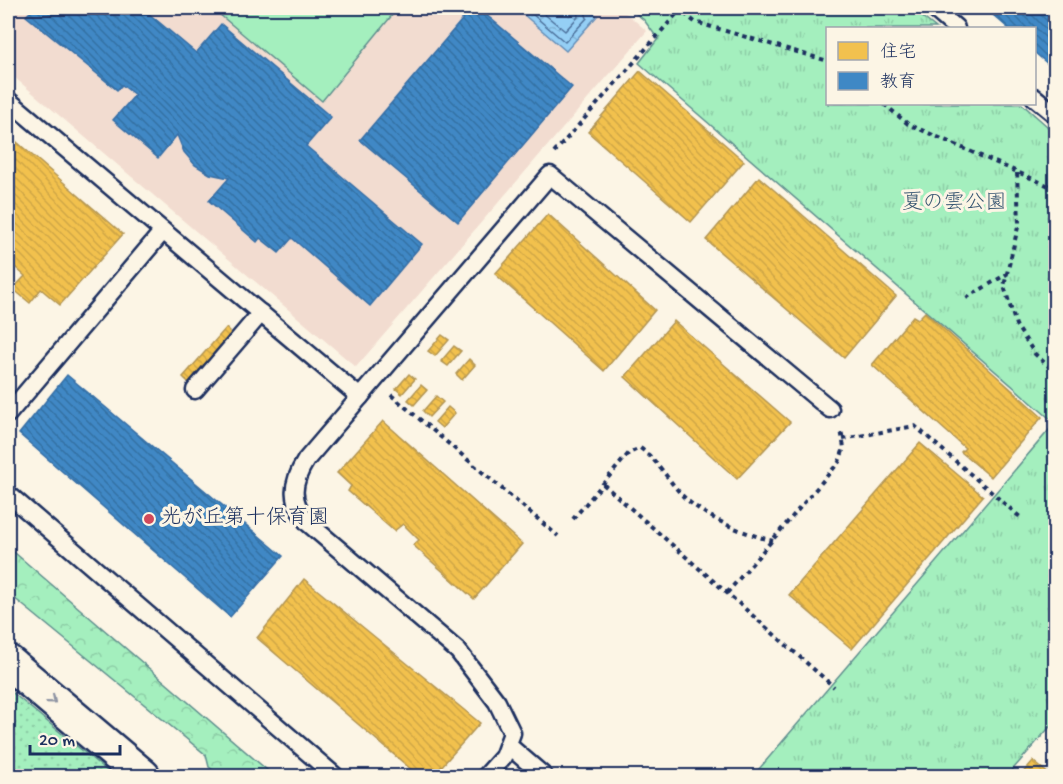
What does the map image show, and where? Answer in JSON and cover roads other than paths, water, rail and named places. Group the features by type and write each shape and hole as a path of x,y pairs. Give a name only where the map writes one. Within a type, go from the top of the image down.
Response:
{"main road":[{"path":"8,662 143,777"}],"lane":[{"path":"933,8 955,27"},
{"path":"1036,98 1056,116"},
{"path":"8,100 360,397"},
{"path":"486,777 509,746 512,733 497,702 458,651 328,541 296,508 295,478 306,460 550,175 830,409"},
{"path":"8,414 163,231"},
{"path":"195,390 261,314"},
{"path":"8,494 335,777"},
{"path":"509,746 544,777"}],"water":[{"path":"516,8 587,8 597,16 566,51"}],"place":[{"name":"光が丘第十保育園","path":"149,519"}],"park label":[{"name":"夏の雲公園","path":"954,204"}]}
